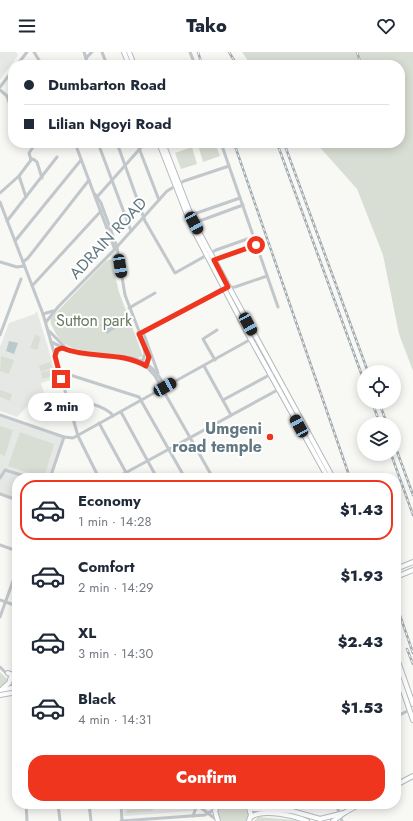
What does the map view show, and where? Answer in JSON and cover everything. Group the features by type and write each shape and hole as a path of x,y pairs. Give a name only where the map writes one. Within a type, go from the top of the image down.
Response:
{"main road":[{"path":"161,148 177,184"},
{"path":"165,148 189,216 253,338 327,473"},
{"path":"401,567 413,562"},
{"path":"401,575 413,570"},
{"path":"401,670 413,704"},
{"path":"1,690 9,683 10,675"},
{"path":"401,685 413,720"},
{"path":"1,690 12,688"},
{"path":"0,695 12,694"},
{"path":"401,782 413,776"},
{"path":"216,809 215,816 218,821"},
{"path":"249,809 250,819 262,812"},
{"path":"256,809 262,812 291,813 320,820 342,816"},
{"path":"333,821 352,809"},
{"path":"291,813 307,821"}],"street":[{"path":"21,60 27,52"},
{"path":"84,52 86,58 92,52"},
{"path":"8,77 0,88 8,99"},
{"path":"0,193 19,176 30,160 29,152 32,148"},
{"path":"77,148 117,250 125,295 129,308 156,365 158,375 164,389 210,473"},
{"path":"100,148 131,231"},
{"path":"119,148 144,217 175,273 209,254 253,237"},
{"path":"223,148 278,308"},
{"path":"96,196 139,150 159,200"},
{"path":"7,221 42,178 56,157"},
{"path":"30,160 33,159 36,162 42,178"},
{"path":"16,241 81,160"},
{"path":"177,184 229,166"},
{"path":"19,176 26,197"},
{"path":"23,262 28,258 89,180"},
{"name":"ADRAIN ROAD","path":"43,314 50,313 58,307 117,250 131,231 159,200 177,184"},
{"path":"96,196 117,250"},
{"path":"189,216 240,198"},
{"path":"0,202 46,322 78,436 96,473"},
{"path":"216,206 219,214"},
{"path":"193,224 243,206"},
{"path":"32,286 101,211"},
{"path":"232,245 235,252"},
{"path":"212,260 256,245"},
{"path":"0,262 16,267 24,266"},
{"path":"141,333 226,287 235,287 267,276"},
{"path":"0,335 21,278"},
{"path":"129,308 155,293"},
{"name":"ADRAIN ROAD","path":"46,322 58,307"},
{"path":"215,360 203,339 217,330"},
{"path":"48,331 69,350"},
{"path":"141,333 145,354 142,362"},
{"path":"0,415 64,437 71,438 78,436 253,338"},
{"path":"51,342 62,348 88,355 130,358 142,362 158,375"},
{"path":"142,343 148,354 146,365"},
{"path":"55,356 57,350 62,348"},
{"path":"146,365 164,389"},
{"path":"204,366 231,415"},
{"path":"223,400 273,373"},
{"path":"61,375 67,374 137,395 142,400 182,473"},
{"path":"99,423 126,472 281,388"},
{"path":"68,401 76,400 107,409 114,416"},
{"path":"121,412 154,473"},
{"path":"52,473 64,437"},
{"path":"0,478 4,470 14,473"},
{"path":"0,494 12,498"},
{"path":"0,545 12,549"},
{"path":"0,617 12,585"},
{"path":"0,600 12,604"},
{"path":"0,667 12,678"},
{"path":"401,714 409,710"},
{"path":"26,809 27,821"},
{"path":"59,809 60,821"},
{"path":"90,809 91,821"},
{"path":"121,809 121,821 193,816 207,814 216,809"},
{"path":"193,816 195,809"},
{"path":"202,809 218,821"},
{"path":"291,813 292,809"}],"shaded area":[{"path":"0,52 16,52 18,55 14,60 8,60 8,69 0,80"},
{"path":"37,311 57,378 41,383 49,410 30,403 17,417 0,411 0,347 9,323 35,314"},
{"path":"109,319 116,328 107,334 101,325"},
{"path":"9,341 18,343 14,354 6,351"},
{"path":"0,415 64,437 52,473 12,473 12,498 0,494"},
{"path":"123,809 194,809 192,811 124,816"}],"green space":[{"path":"242,52 413,52 413,371 399,334 383,255 357,189 320,148 405,148 405,60 248,60"},
{"path":"192,148 197,164 181,169 175,153"},
{"path":"199,148 217,148 220,156 203,162"},
{"name":"Sutton park","path":"111,259 119,292 143,356 138,358 91,353 69,346 60,340 51,323 51,318 106,261"},
{"path":"35,335 41,337 37,350 30,348"},
{"path":"1,356 14,360 9,374 0,371"},
{"path":"50,362 52,368 41,372 39,366"},
{"path":"53,369 55,375 43,379 41,373"},
{"path":"0,390 12,394 10,401 0,397"},
{"path":"0,426 13,430 5,456 0,454"},
{"path":"20,432 54,444 45,473 29,473 8,466"},
{"path":"0,672 8,680 5,685 0,686"},
{"path":"127,809 153,809 153,811 127,813"},
{"path":"218,809 246,809 249,814 246,821 222,821 219,819 217,811"},
{"path":"258,817 295,820 297,821 254,821"}],"railway":[{"path":"198,52 200,60"},
{"path":"229,52 234,60"},
{"path":"357,52 359,60"},
{"path":"236,148 348,473"},
{"path":"279,148 358,365"},
{"path":"286,148 365,365"},
{"path":"375,409 377,417"},
{"path":"382,409 384,417"},
{"path":"394,461 398,473"},
{"path":"401,461 413,495"},
{"path":"401,482 413,515"},
{"path":"401,618 413,653"},
{"path":"407,649 413,664"}],"place":[{"name":"Umgeni road temple","path":"270,437"}],"route":[{"path":"61,379 55,356 56,351 60,348 78,354 130,358 146,366 149,357 139,334 223,288 228,287 214,260 256,245"}]}
